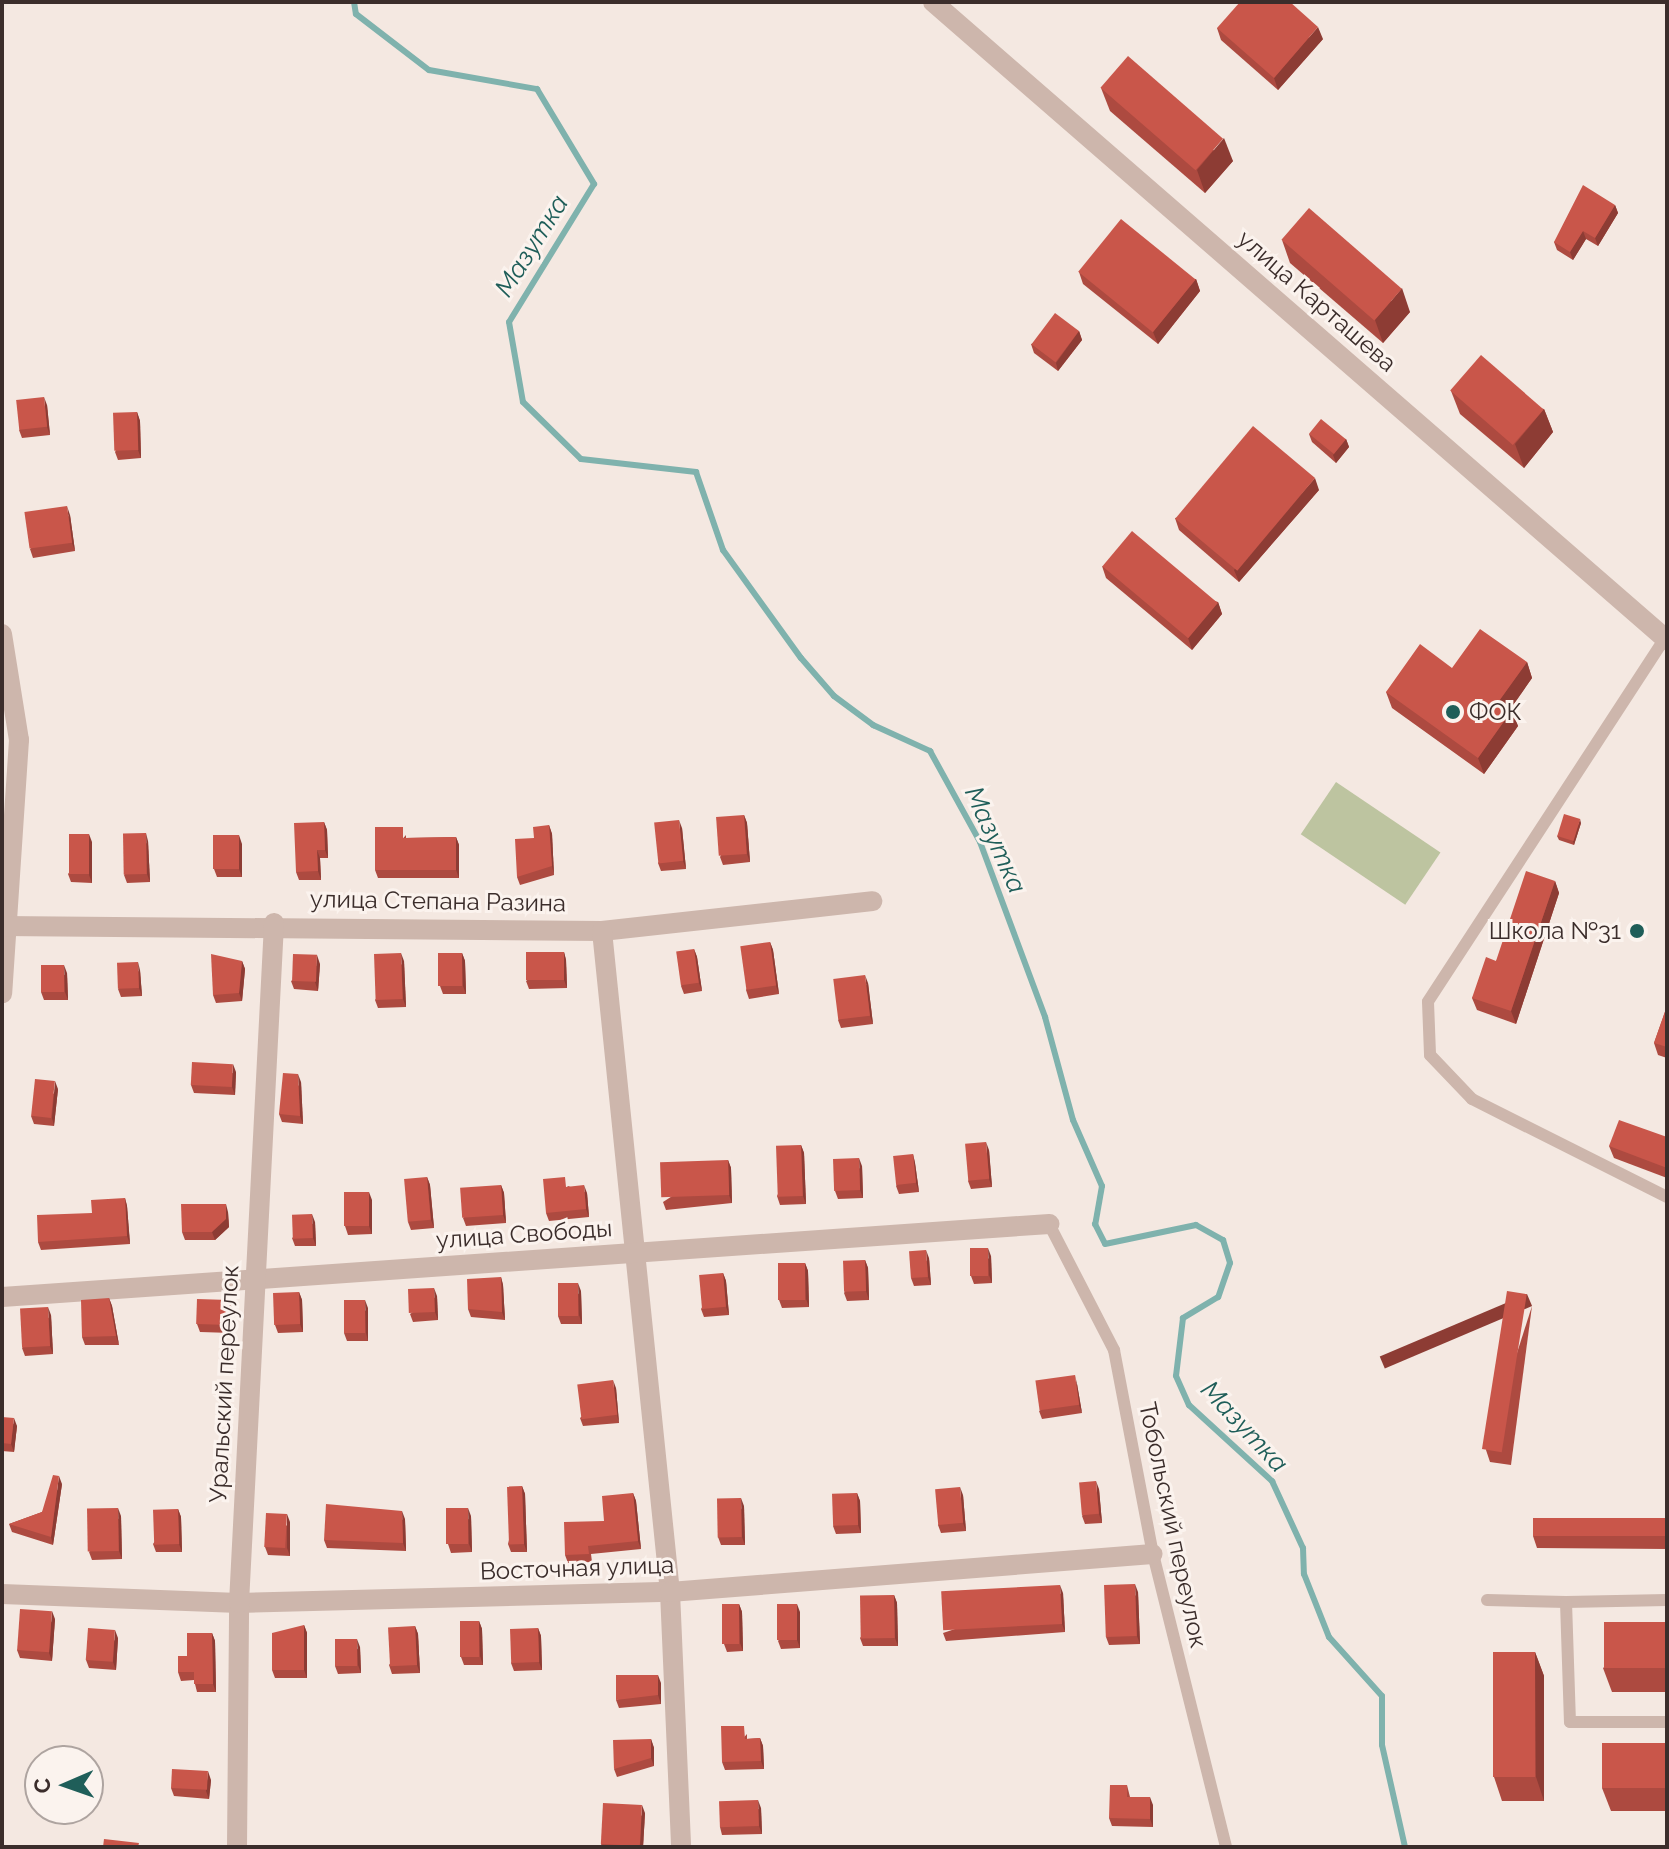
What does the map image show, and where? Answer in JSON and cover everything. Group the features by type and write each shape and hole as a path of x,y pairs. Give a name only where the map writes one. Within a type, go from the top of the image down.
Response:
{"street":[{"name":"улица Карташева","path":"933,2 1666,639"},
{"path":"2,634 19,740 2,993"},
{"name":"улица Степана Разина","path":"6,925 274,923 602,931 872,901"},
{"name":"Уральский переулок","path":"237,1847 239,1603 274,923"},
{"path":"602,931 670,1592 681,1847"},
{"name":"улица Свободы","path":"2,1297 1049,1224"},
{"name":"Восточная улица","path":"2,1594 239,1603 670,1592 1153,1554"}],"lane":[{"path":"1666,639 1428,1002 1430,1055 1472,1099 1667,1197"},
{"name":"Тобольский переулок","path":"1049,1224 1114,1350 1153,1554 1226,1847"},
{"path":"1487,1600 1667,1600"},
{"path":"1566,1602 1570,1722 1667,1722"}],"green space":[{"path":"1336,782 1440,852 1405,905 1301,834"}],"building":[{"path":"1240,2 1290,2 1318,27 1274,78 1217,28"},
{"path":"1128,56 1223,139 1196,170 1100,88"},
{"path":"1583,185 1615,205 1595,238 1583,231 1570,252 1554,242"},
{"path":"1309,208 1402,289 1374,320 1281,240"},
{"path":"1121,219 1196,279 1153,332 1078,272"},
{"path":"1055,313 1079,331 1055,362 1032,344"},
{"path":"1481,355 1544,409 1513,445 1450,390"},
{"path":"44,397 47,427 19,430 16,400"},
{"path":"137,412 138,450 114,451 113,413"},
{"path":"1321,419 1346,439 1334,454 1309,434"},
{"path":"1253,426 1315,478 1237,571 1175,519"},
{"path":"67,506 72,543 30,549 24,512"},
{"path":"1132,531 1218,603 1188,638 1102,566"},
{"name":"ФОК","path":"1480,629 1527,662 1499,701 1512,710 1478,758 1386,692 1420,644 1452,668"},
{"path":"1564,814 1580,819 1574,841 1557,836"},
{"path":"744,815 747,854 719,856 716,817"},
{"path":"679,820 683,861 658,863 654,823"},
{"path":"324,822 325,850 317,850 318,871 296,872 294,823"},
{"path":"549,825 552,866 517,877 515,839 534,838 533,827"},
{"path":"375,827 403,827 403,838 456,837 456,870 375,870"},
{"path":"123,833 146,833 147,874 124,874"},
{"path":"69,834 89,834 89,874 69,874"},
{"path":"213,835 239,835 239,869 213,869"},
{"path":"1526,871 1555,881 1511,1011 1472,998 1486,957 1496,961"},
{"path":"770,942 776,986 746,990 740,946"},
{"path":"694,949 699,983 681,985 676,952"},
{"path":"526,952 564,952 564,980 526,980"},
{"path":"401,953 403,999 376,1000 374,954"},
{"path":"438,953 462,953 462,986 438,986"},
{"path":"211,954 242,961 239,993 213,995"},
{"path":"293,954 317,955 316,982 292,981"},
{"path":"138,962 139,988 118,989 117,963"},
{"path":"41,965 64,965 64,992 41,992"},
{"path":"865,975 870,1016 838,1020 833,979"},
{"path":"1667,1006 1667,1047 1654,1043"},
{"path":"192,1062 233,1064 232,1087 191,1085"},
{"path":"283,1073 298,1074 300,1116 279,1114"},
{"path":"35,1079 55,1081 51,1118 31,1116"},
{"path":"1619,1120 1667,1137 1667,1168 1609,1146"},
{"path":"986,1142 989,1179 968,1181 965,1144"},
{"path":"801,1145 803,1196 778,1197 776,1146"},
{"path":"913,1154 916,1183 896,1185 893,1156"},
{"path":"859,1158 860,1190 834,1191 833,1159"},
{"path":"728,1160 729,1195 661,1197 660,1162"},
{"path":"427,1177 431,1220 408,1222 404,1179"},
{"path":"565,1177 566,1187 584,1185 586,1209 546,1213 543,1179"},
{"path":"501,1185 503,1215 462,1218 460,1188"},
{"path":"344,1192 369,1192 369,1226 344,1226"},
{"path":"125,1198 127,1236 38,1242 37,1215 92,1213 91,1200"},
{"path":"181,1204 226,1204 226,1219 212,1232 182,1232"},
{"path":"312,1214 313,1238 293,1239 292,1215"},
{"path":"970,1248 988,1248 988,1276 970,1276"},
{"path":"926,1250 928,1277 911,1278 909,1251"},
{"path":"865,1260 866,1291 844,1292 843,1261"},
{"path":"778,1263 805,1263 805,1300 778,1300"},
{"path":"723,1273 726,1307 702,1309 699,1275"},
{"path":"501,1277 502,1312 468,1309 467,1279"},
{"path":"558,1283 578,1283 578,1316 558,1316"},
{"path":"434,1288 435,1312 409,1313 408,1289"},
{"path":"1507,1291 1527,1294 1502,1452 1482,1449"},
{"path":"299,1292 300,1324 274,1325 273,1293"},
{"path":"109,1298 116,1336 82,1337 81,1300"},
{"path":"197,1299 229,1300 228,1325 196,1324"},
{"path":"344,1300 365,1300 365,1333 344,1333"},
{"path":"48,1307 50,1346 22,1347 20,1308"},
{"path":"1075,1375 1079,1405 1040,1410 1035,1381"},
{"path":"613,1380 617,1415 582,1419 577,1384"},
{"path":"2,1417 14,1418 11,1444 2,1443"},
{"path":"53,1475 59,1476 51,1537 9,1524 42,1512"},
{"path":"1096,1481 1099,1514 1082,1515 1079,1482"},
{"path":"522,1486 524,1544 509,1544 507,1487"},
{"path":"960,1487 963,1523 938,1525 935,1489"},
{"path":"633,1493 638,1541 588,1546 589,1554 565,1555 564,1522 604,1521 602,1496"},
{"path":"857,1493 858,1525 833,1526 832,1494"},
{"path":"717,1498 741,1498 742,1537 718,1537"},
{"path":"326,1504 402,1511 403,1543 324,1540"},
{"path":"118,1508 119,1551 88,1552 87,1509"},
{"path":"446,1508 468,1508 468,1544 446,1544"},
{"path":"178,1509 179,1544 154,1545 153,1510"},
{"path":"266,1513 287,1514 285,1548 264,1547"},
{"path":"1533,1518 1667,1518 1667,1536 1533,1536"},
{"path":"1135,1584 1137,1636 1106,1637 1104,1585"},
{"path":"1060,1585 1062,1624 943,1630 941,1591"},
{"path":"894,1595 895,1638 861,1639 860,1596"},
{"path":"722,1604 739,1604 739,1644 722,1644"},
{"path":"777,1604 797,1604 797,1640 777,1640"},
{"path":"20,1609 52,1611 49,1652 17,1650"},
{"path":"460,1621 479,1621 479,1657 460,1657"},
{"path":"1604,1622 1667,1622 1667,1668 1604,1668"},
{"path":"304,1625 304,1670 272,1670 272,1633"},
{"path":"415,1626 417,1665 390,1666 388,1627"},
{"path":"88,1628 115,1630 113,1662 86,1660"},
{"path":"538,1628 539,1662 511,1663 510,1629"},
{"path":"187,1633 212,1633 213,1684 194,1684 194,1672 178,1672 178,1656 187,1656"},
{"path":"335,1639 357,1639 357,1666 335,1666"},
{"path":"1493,1652 1535,1652 1535,1777 1493,1777"},
{"path":"616,1675 658,1675 658,1695 616,1700"},
{"path":"721,1726 744,1726 745,1739 760,1738 761,1761 722,1762"},
{"path":"651,1739 651,1758 614,1769 613,1740"},
{"path":"1602,1743 1667,1743 1667,1788 1602,1788"},
{"path":"172,1769 208,1771 207,1790 171,1788"},
{"path":"1110,1785 1127,1785 1127,1797 1150,1797 1150,1819 1109,1818"},
{"path":"758,1800 759,1826 720,1827 719,1801"},
{"path":"603,1803 642,1805 640,1846 601,1844"},
{"path":"104,1839 139,1843 138,1847 103,1847"}],"waterway":[{"name":"Мазутка","path":"354,2 356,14 429,70 537,89 594,184 509,322 523,402 581,459 696,472 723,550 801,658 834,696 873,725 930,751 980,842 1045,1017 1073,1120 1102,1186 1095,1224 1105,1244 1196,1225 1223,1240 1230,1263 1218,1297 1183,1318 1176,1376 1189,1405 1272,1481 1303,1548 1304,1574 1329,1637 1382,1696 1382,1745 1405,1847"}],"place":[{"name":"ФОК","path":"1453,712"},
{"name":"Школа №31","path":"1637,931"}]}
